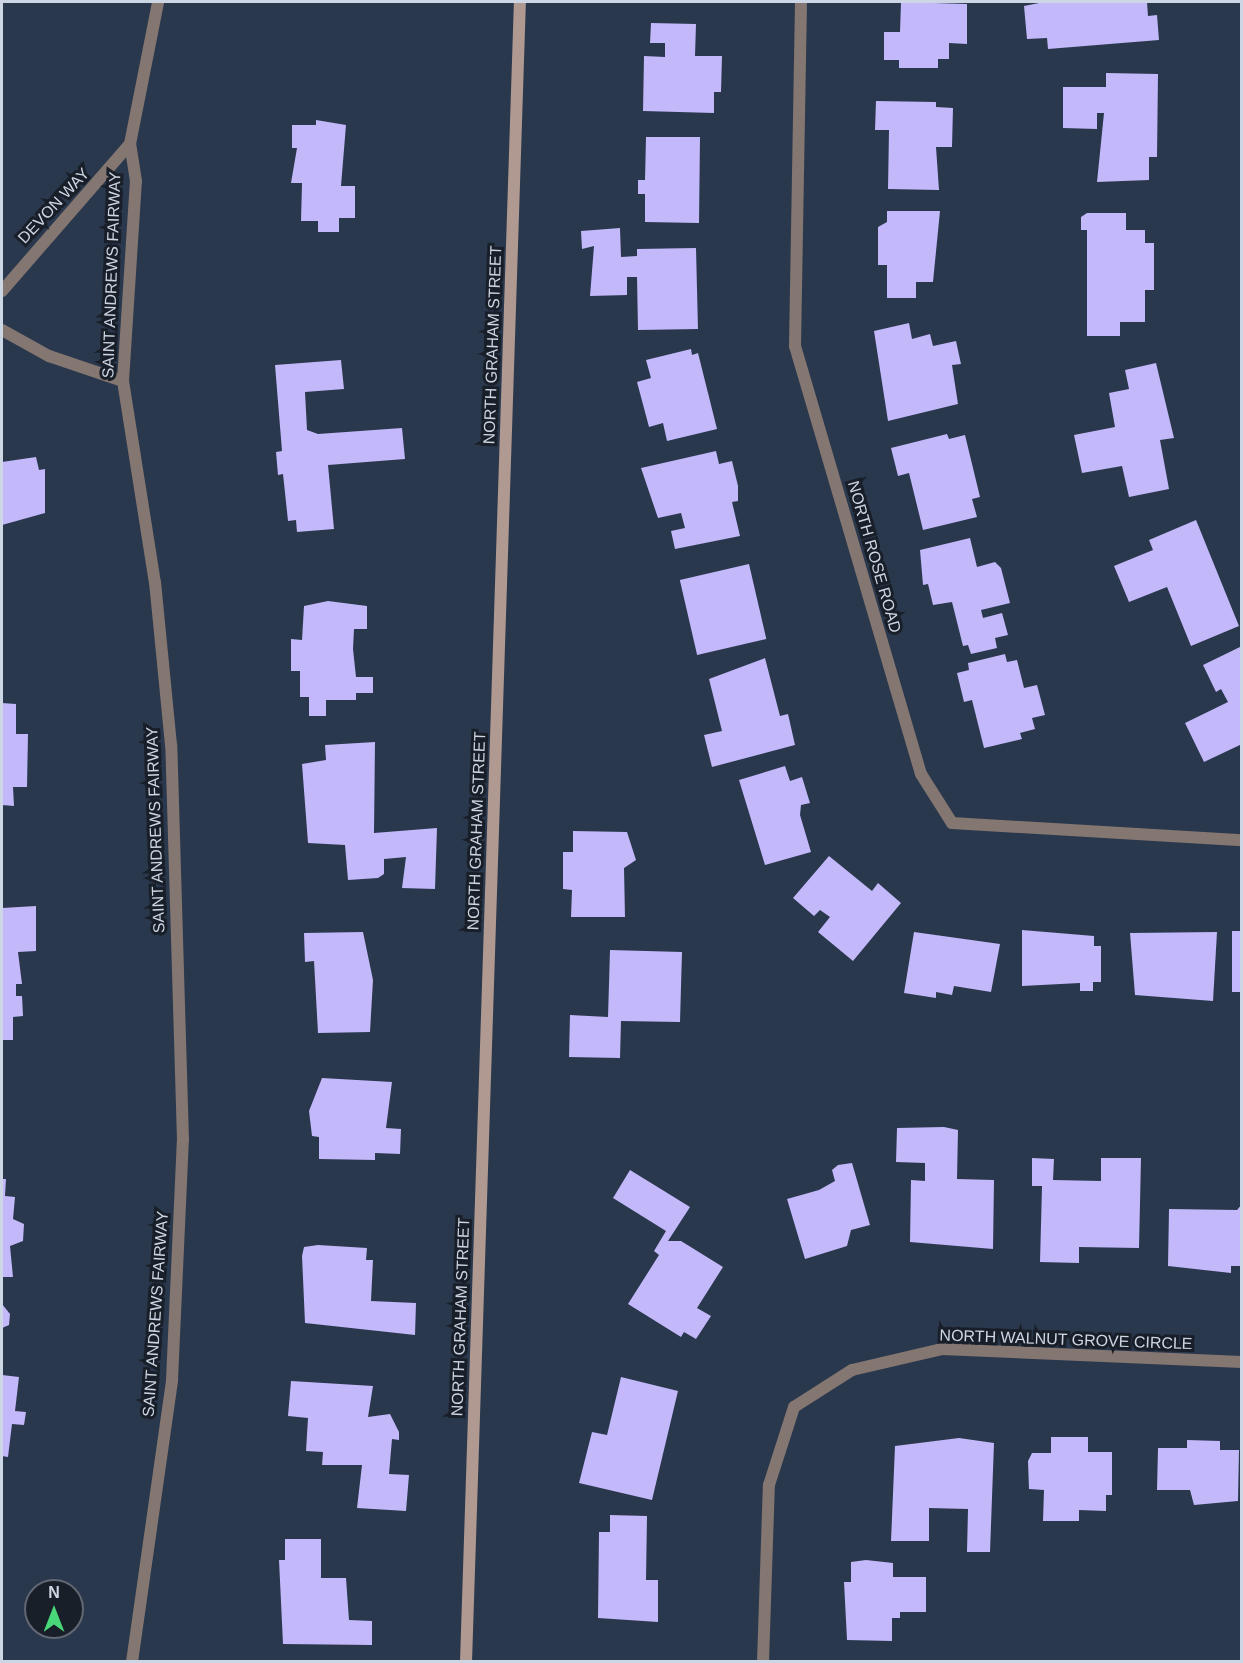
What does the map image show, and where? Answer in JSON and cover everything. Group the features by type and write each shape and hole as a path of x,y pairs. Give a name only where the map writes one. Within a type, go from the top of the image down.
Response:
{"street":[{"name":"SAINT ANDREWS FAIRWAY","path":"132,1662 172,1380 183,1140 171,745 155,583 123,381 136,181 130,144 158,2"},
{"name":"NORTH GRAHAM STREET","path":"466,1662 520,2"},
{"name":"NORTH ROSE ROAD","path":"801,2 795,346 921,774 952,823 1242,840"},
{"name":"DEVON WAY","path":"2,291 130,144"},
{"path":"2,330 49,357 123,381"},
{"name":"NORTH WALNUT GROVE CIRCLE","path":"763,1662 768,1485 795,1407 852,1371 942,1349 1242,1362"}],"building":[{"path":"901,2 967,4 967,44 949,43 949,59 938,59 938,68 899,68 899,60 884,60 884,32 900,32"},
{"path":"1044,2 1147,2 1148,16 1157,15 1159,40 1048,49 1047,38 1027,39 1024,6"},
{"path":"651,23 696,24 695,56 722,56 721,92 714,92 714,113 643,111 644,56 665,57 665,43 650,43"},
{"path":"1106,73 1158,74 1157,157 1149,157 1149,180 1097,182 1104,113 1097,113 1097,129 1063,128 1063,87 1106,87"},
{"path":"876,101 936,102 936,107 953,108 952,147 936,147 939,190 888,189 889,130 875,130"},
{"path":"316,120 346,125 341,186 355,186 355,218 339,218 339,232 318,232 318,221 301,221 302,183 291,183 297,148 292,148 292,125 316,125"},
{"path":"646,137 700,137 699,223 645,222 645,194 638,194 638,180 645,180"},
{"path":"887,211 940,211 933,282 916,282 916,298 887,298 887,265 878,265 878,227 887,222"},
{"path":"1087,213 1126,213 1126,230 1145,230 1145,243 1154,243 1154,290 1145,290 1145,322 1120,322 1120,336 1087,336 1087,230 1081,230 1081,217"},
{"path":"620,228 621,257 637,256 637,249 696,248 698,329 638,330 637,277 627,277 627,295 590,296 594,246 582,249 581,231"},
{"path":"909,323 912,339 930,334 933,346 956,341 961,364 952,365 958,404 888,421 874,331"},
{"path":"691,349 692,355 698,353 717,429 667,441 663,423 649,427 637,382 651,378 646,360"},
{"path":"341,360 344,389 305,392 307,430 318,434 402,428 405,459 328,465 334,529 297,532 296,520 288,521 283,474 278,475 276,452 282,451 275,365"},
{"path":"1156,363 1174,438 1160,440 1169,489 1129,497 1122,466 1082,473 1074,435 1115,427 1109,393 1129,389 1125,370"},
{"path":"947,434 949,439 965,435 980,497 972,499 977,517 923,530 909,473 898,476 891,448"},
{"path":"716,451 719,464 732,461 738,486 738,501 732,502 740,536 675,549 671,531 685,528 681,513 658,518 641,468"},
{"path":"36,457 39,470 45,469 45,513 2,525 2,462"},
{"path":"1196,520 1239,626 1191,646 1167,587 1129,602 1114,566 1153,550 1149,540"},
{"path":"970,538 977,567 995,562 1001,568 1010,603 981,610 983,618 1002,613 1008,635 995,638 997,648 971,654 968,645 963,646 952,602 933,605 928,584 923,585 920,550"},
{"path":"749,564 766,639 697,655 680,580"},
{"path":"328,601 367,606 367,629 354,629 353,649 356,677 373,677 373,693 356,693 356,700 326,700 326,716 309,716 309,697 300,697 300,671 291,671 291,639 302,640 304,606"},
{"path":"1242,646 1242,744 1204,762 1185,723 1228,702 1221,689 1216,692 1203,665"},
{"path":"1005,654 1007,662 1017,660 1024,688 1037,685 1045,715 1032,718 1035,729 1020,733 1022,739 984,748 972,700 964,702 957,673 969,670 968,663"},
{"path":"765,658 780,716 788,714 795,745 712,767 704,735 722,731 709,679"},
{"path":"2,703 16,704 16,734 28,734 27,787 13,787 14,806 2,805"},
{"path":"375,742 374,833 437,828 435,889 402,888 406,857 384,859 384,874 378,878 348,880 345,845 308,843 302,764 326,760 325,745"},
{"path":"785,766 790,781 802,777 810,803 801,805 800,815 811,852 765,865 739,780"},
{"path":"573,831 627,832 636,860 624,868 625,917 571,917 572,890 563,889 563,852 573,852"},
{"path":"829,856 872,891 878,883 901,903 853,961 818,932 830,917 820,910 814,916 793,898"},
{"path":"36,906 36,951 18,952 22,984 16,984 16,996 22,996 23,1016 13,1017 13,1040 2,1040 2,908"},
{"path":"1022,930 1094,936 1094,946 1101,946 1101,982 1093,982 1093,991 1080,991 1080,983 1022,986"},
{"path":"1232,931 1242,931 1242,992 1232,992"},
{"path":"363,932 373,980 370,1032 318,1033 314,961 305,962 304,933"},
{"path":"914,932 1000,944 991,992 954,986 952,995 936,992 936,998 904,993"},
{"path":"1217,932 1213,1001 1135,995 1130,933"},
{"path":"610,950 682,952 680,1022 621,1021 620,1058 569,1057 570,1015 608,1017"},
{"path":"322,1078 392,1082 386,1128 401,1129 400,1154 375,1153 375,1160 319,1159 319,1137 312,1136 309,1111"},
{"path":"944,1127 958,1130 957,1179 994,1180 993,1249 910,1242 911,1180 925,1181 925,1163 896,1162 897,1128"},
{"path":"1032,1158 1054,1159 1053,1180 1101,1181 1101,1158 1141,1158 1139,1248 1079,1247 1079,1263 1040,1262 1042,1186 1032,1186"},
{"path":"852,1163 870,1225 851,1230 847,1246 805,1259 787,1199 819,1190 835,1181 832,1170 838,1165"},
{"path":"630,1170 690,1207 668,1241 681,1241 723,1267 697,1308 711,1316 696,1339 684,1332 681,1337 628,1304 659,1255 654,1251 666,1231 613,1198"},
{"path":"2,1179 6,1179 5,1196 15,1197 13,1219 24,1224 23,1241 10,1246 13,1277 2,1277"},
{"path":"1242,1204 1242,1266 1231,1266 1231,1273 1168,1266 1169,1209 1237,1210"},
{"path":"318,1245 367,1248 366,1260 373,1260 371,1301 416,1303 415,1335 305,1323 302,1256 304,1247"},
{"path":"2,1304 10,1314 9,1325 2,1328"},
{"path":"2,1375 19,1377 15,1411 26,1412 24,1425 12,1424 8,1457 2,1456"},
{"path":"621,1377 678,1391 652,1500 579,1483 592,1432 607,1435"},
{"path":"291,1381 373,1386 368,1417 390,1414 399,1432 399,1440 392,1439 389,1474 409,1475 406,1511 357,1508 362,1465 322,1465 323,1452 306,1451 308,1418 288,1416"},
{"path":"1051,1437 1088,1437 1088,1452 1112,1452 1112,1495 1106,1495 1106,1511 1079,1510 1079,1521 1043,1521 1044,1490 1029,1489 1028,1461 1032,1453 1051,1453"},
{"path":"959,1438 994,1443 990,1552 967,1552 968,1509 929,1508 929,1541 891,1541 895,1446"},
{"path":"1187,1440 1220,1441 1220,1450 1239,1450 1238,1501 1194,1505 1190,1490 1157,1490 1158,1448 1187,1448"},
{"path":"610,1515 647,1516 646,1580 658,1580 658,1622 598,1618 599,1532 610,1532"},
{"path":"285,1539 321,1539 321,1578 346,1578 349,1620 372,1621 372,1645 283,1644 279,1560 285,1560"},
{"path":"866,1560 893,1563 893,1577 926,1577 926,1612 900,1612 900,1618 892,1618 892,1641 847,1640 844,1582 851,1582 851,1562"}]}
